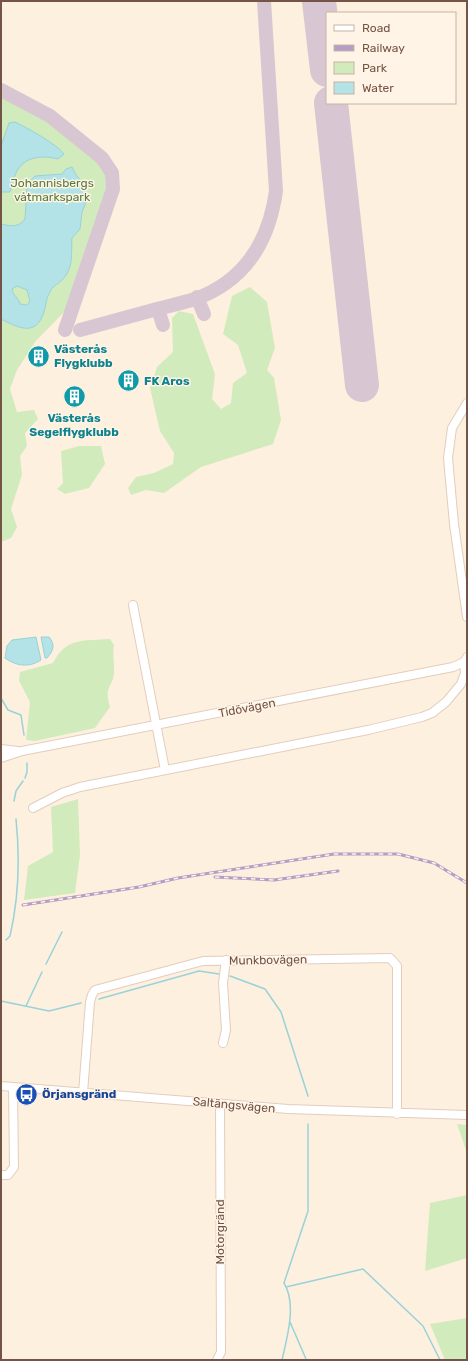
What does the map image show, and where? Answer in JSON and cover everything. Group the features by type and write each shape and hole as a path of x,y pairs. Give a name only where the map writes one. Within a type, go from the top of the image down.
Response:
{"street":[{"path":"467,403 452,428 448,458 454,524 467,616"},
{"path":"133,605 165,770"},
{"path":"33,808 73,789 422,717 440,707 458,688 464,677 465,659"},
{"name":"Tidövägen","path":"1,758 22,751 157,726 453,667 465,659"},
{"name":"Tidövägen","path":"1,749 22,751"},
{"name":"Munkbovägen","path":"83,1093 90,1002 92,995 96,990 203,961 390,958 397,966 397,1114"},
{"path":"223,1043 226,1030 224,983 226,960"},
{"name":"Saltängsvägen","path":"1,1086 288,1109 397,1114 467,1115"},
{"path":"1,1175 8,1176 14,1167 13,1087"},
{"name":"Motorgränd","path":"217,1360 221,1352 220,1104"}],"green space":[{"name":"Johannisbergs våtmarkspark","path":"1,94 46,117 104,166 108,175 108,186 65,311 35,342 17,370 10,389 17,412 34,410 38,419 25,433 27,446 20,456 22,475 11,509 17,527 11,538 1,542"},
{"path":"250,287 267,302 275,348 267,370 274,378 281,420 273,444 201,467 164,493 146,490 131,495 128,488 136,477 154,473 173,464 174,453 160,431 150,388 157,367 173,352 172,318 179,311 193,314 215,374 212,399 221,409 231,403 233,383 247,373 238,345 223,334 232,296"},
{"path":"79,446 101,446 105,464 89,488 65,494 57,489 63,483 61,451"},
{"path":"110,639 114,645 114,674 108,691 110,707 95,728 35,741 26,740 30,702 19,681 20,672 53,663 64,649 77,642"},
{"path":"78,799 80,855 75,893 24,900 28,866 53,852 51,807"},
{"path":"457,1124 467,1125 467,1153"},
{"path":"467,1195 467,1258 425,1271 430,1203"},
{"path":"467,1318 467,1360 445,1360 430,1324"}],"water":[{"path":"15,122 49,141 64,154 58,159 40,157 24,163 19,167 16,173 10,192 1,192 1,146 9,123"},
{"path":"72,167 76,175 85,185 87,200 82,212 80,229 72,238 72,255 70,266 65,276 51,290 41,320 31,328 13,325 1,319 1,224 11,226 17,225 25,219 27,185 35,176 62,174 66,169","holes":["17,286 27,290 30,301 27,305 20,304 12,289"]},
{"path":"36,637 41,660 36,663 23,665 14,663 5,658 7,646 12,640"},
{"path":"41,637 49,637 53,645 51,653 47,658 45,658"}],"waterway":[{"path":"1,698 8,710 21,715 24,735"},
{"path":"25,778 27,763"},
{"path":"14,801 16,791 23,781"},
{"path":"6,940 10,936 17,892 18,848 16,819"},
{"path":"46,964 62,932"},
{"path":"99,999 199,971 219,974"},
{"path":"26,1006 42,972"},
{"path":"230,976 265,989 281,1012 308,1096"},
{"path":"1,1001 49,1011 81,1003"},
{"path":"282,1360 290,1321 290,1301 288,1291 284,1283 308,1211 308,1124"},
{"path":"286,1287 363,1269 423,1326 440,1360"},
{"path":"290,1322 306,1359"}],"taxiway":[{"path":"80,330 195,299 228,282 252,257 267,226 273,209 276,191 264,1"},
{"path":"1,90 50,116 102,158 112,173 113,189 65,330"},
{"path":"197,297 204,314"},
{"path":"158,309 163,325"}],"runway":[{"path":"319,1 326,61"},
{"path":"331,104 362,385"}],"railway":[{"path":"23,905 139,887 178,878 334,854 398,854 434,863 467,883"},
{"path":"215,877 274,880 338,871"}],"place":[{"name":"Västerås Flygklubb","path":"39,356"},
{"name":"FK Aros","path":"129,381"},
{"name":"Västerås Segelflygklubb","path":"74,397"},
{"name":"Örjansgränd","path":"27,1094"}]}
